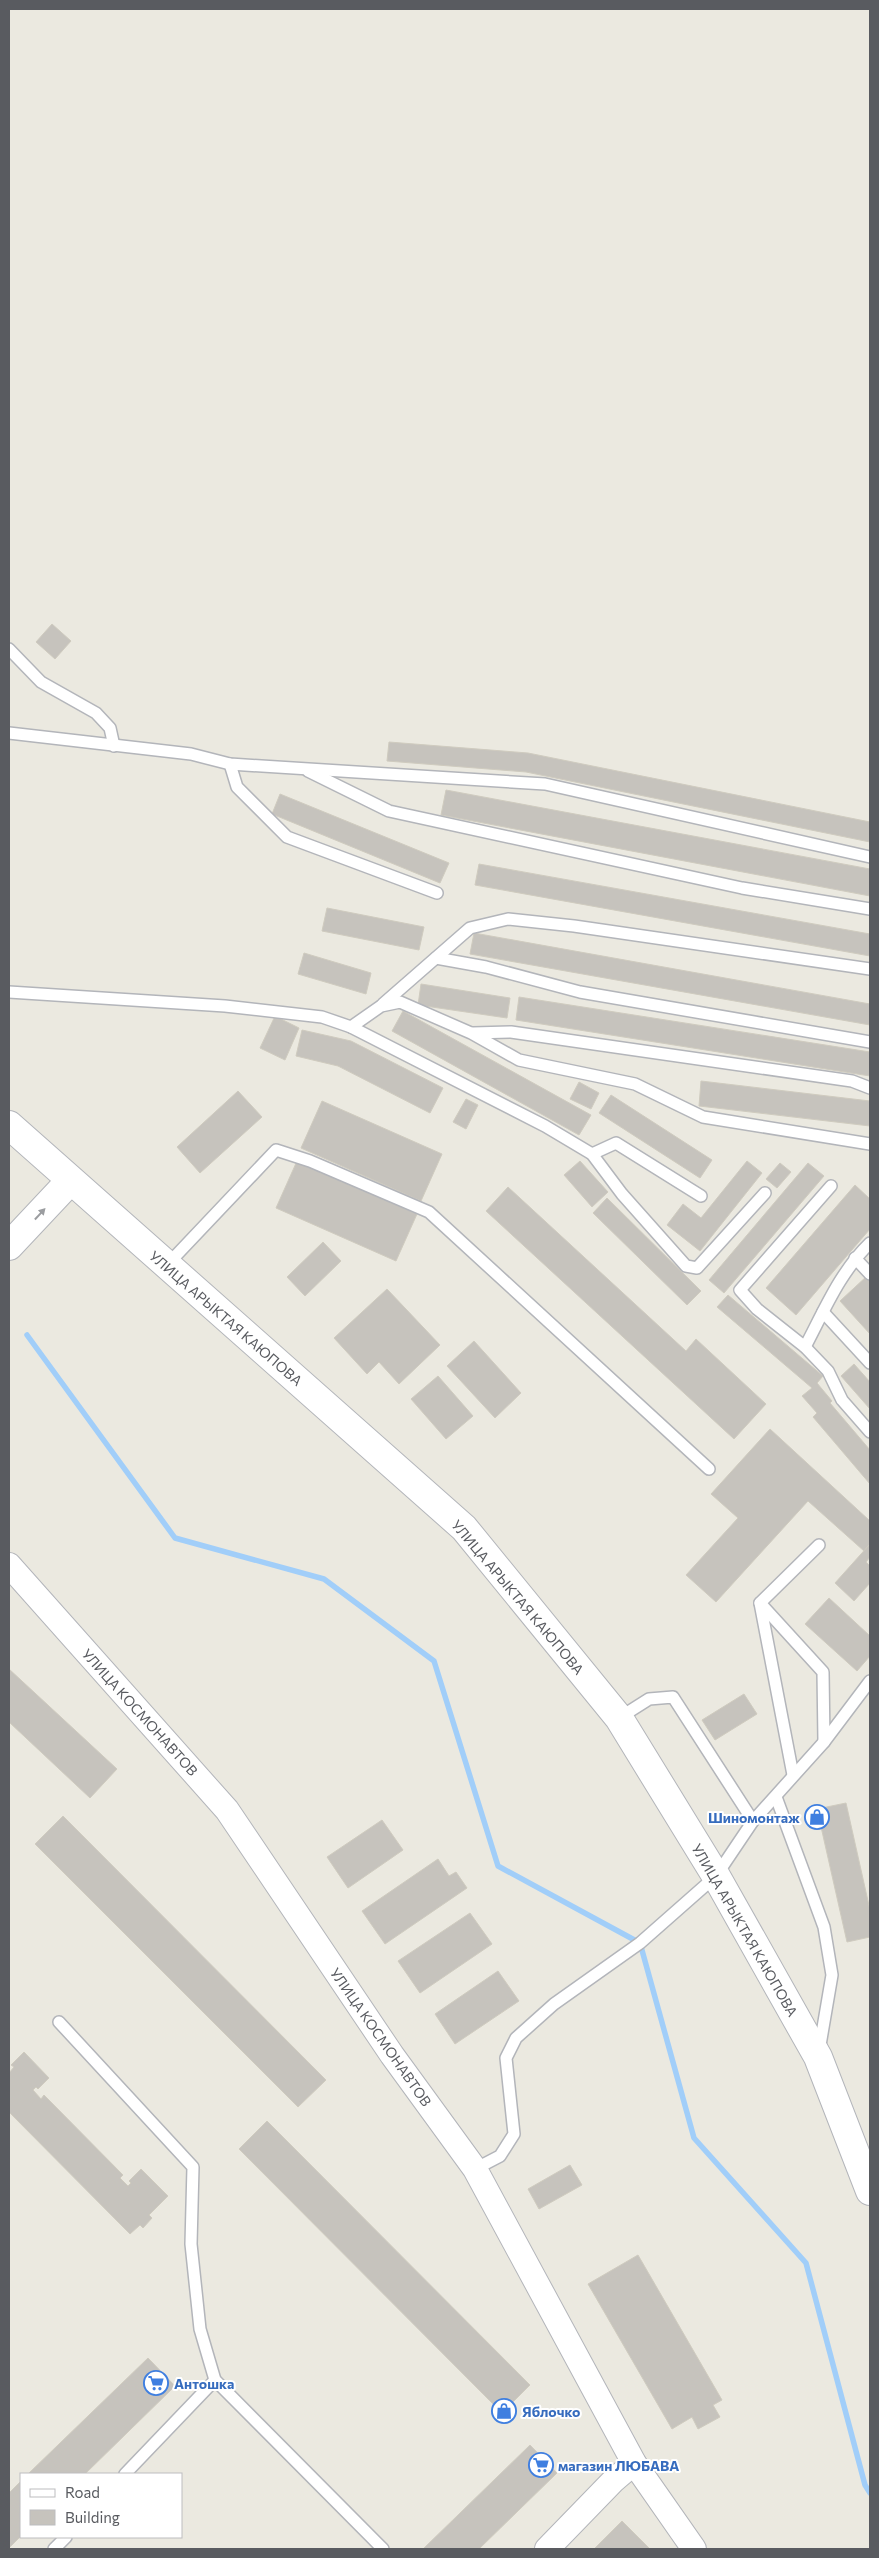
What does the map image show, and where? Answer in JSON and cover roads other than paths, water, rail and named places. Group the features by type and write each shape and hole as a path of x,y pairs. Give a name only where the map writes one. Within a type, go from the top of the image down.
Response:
{"street":[{"name":"УЛИЦА АРЫКТАЯ КАЮПОВА","path":"9,1124 70,1181 464,1528 619,1718 716,1876 818,2057 870,2191"},
{"path":"9,1246 70,1181"},
{"name":"УЛИЦА КОСМОНАВТОВ","path":"9,1565 227,1810 392,2055 475,2169 634,2463 694,2549"},
{"path":"547,2549 634,2463"}],"lane":[{"path":"9,649 41,682 96,713 110,728 114,746"},
{"path":"9,733 191,754 230,764 545,784 870,857"},
{"path":"230,764 237,787 287,837 437,893"},
{"path":"302,768 389,812 742,888 870,908"},
{"path":"351,1027 381,1006 470,928 508,919 574,926 870,969"},
{"path":"436,958 486,967 580,992 870,1042"},
{"path":"9,992 225,1006 322,1017 351,1027 545,1126 592,1154 622,1194 686,1266 697,1268 766,1193"},
{"path":"381,1006 400,1002 471,1033 519,1060 635,1084 703,1117 870,1144"},
{"path":"471,1033 511,1032 852,1081 870,1088"},
{"path":"592,1154 616,1143 701,1196"},
{"path":"167,1266 276,1150 310,1161 429,1212 709,1469"},
{"path":"831,1186 740,1290 757,1309 805,1347 828,1371 842,1400 870,1432"},
{"path":"805,1347 855,1258 870,1243"},
{"path":"855,1258 870,1274"},
{"path":"823,1312 870,1363"},
{"path":"760,1602 819,1545"},
{"path":"760,1602 823,1672 824,1742"},
{"path":"760,1602 793,1775"},
{"path":"475,2169 500,2156 514,2134 506,2058 516,2038 554,2004 640,1943 716,1876 753,1821 824,1742 870,1680"},
{"path":"619,1718 649,1699 673,1697 753,1821"},
{"path":"776,1797 824,1927 832,1975 818,2057"},
{"path":"59,2022 193,2167 191,2244 200,2329 215,2380 383,2549"},
{"path":"126,2473 215,2380"},
{"path":"54,2549 65,2538"}],"waterway":[{"path":"27,1335 175,1538 324,1579 434,1661 498,1866 640,1943 694,2138 806,2263 865,2485 870,2493"}],"place":[{"name":"Шиномонтаж","path":"817,1817"},
{"name":"Антошка","path":"156,2383"},
{"name":"Яблочко","path":"504,2411"},
{"name":"магазин ЛЮБАВА","path":"541,2465"}]}
